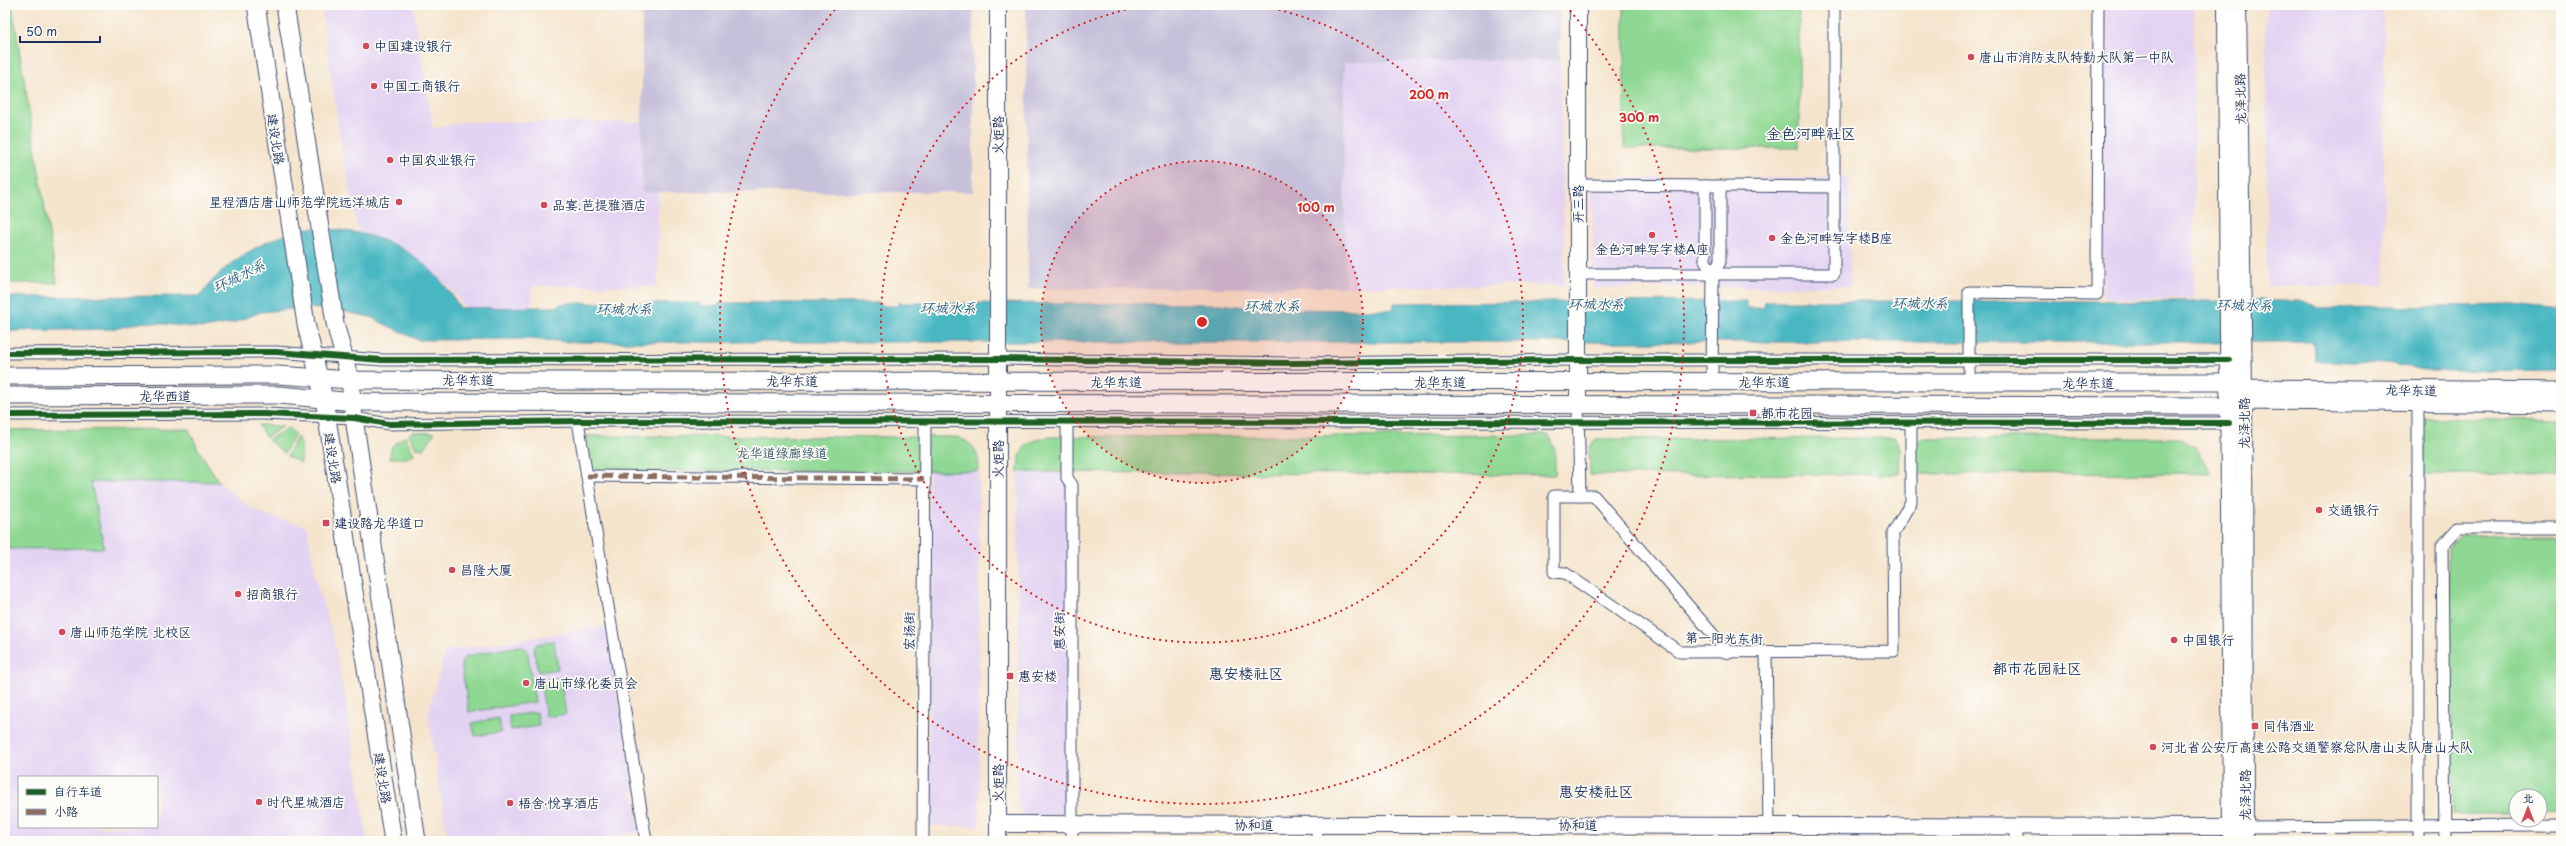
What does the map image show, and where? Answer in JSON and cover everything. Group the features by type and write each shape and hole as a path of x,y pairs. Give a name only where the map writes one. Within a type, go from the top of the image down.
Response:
{"main road":[{"name":"建设北路","path":"256,5 306,324 327,416 392,841"},
{"name":"建设北路","path":"285,5 320,214 335,323 350,380 417,841"},
{"name":"龙华西道","path":"5,376 319,376"},
{"name":"龙华东道","path":"319,376 350,380 998,382 2228,382 2239,398"},
{"name":"龙华东道","path":"324,399 354,410 998,413 1578,403 2239,398 2561,391"},
{"name":"龙华西道","path":"5,396 280,395 324,399"},
{"name":"龙华东道","path":"2239,398 2418,403 2561,404"}],"street":[{"name":"火炬路","path":"998,5 998,841"},
{"name":"开三路","path":"1578,5 1578,403"},
{"path":"1579,274 1834,274 1834,5"},
{"path":"1969,383 1969,292 2097,294 2098,5"},
{"name":"龙泽北路","path":"2226,5 2236,293"},
{"name":"龙泽北路","path":"2238,5 2236,293 2234,351 2239,398 2238,834"},
{"path":"1578,185 1833,186"},
{"path":"1705,186 1705,261 1713,274"},
{"path":"1712,382 1712,287 1713,274 1720,262 1720,186"},
{"path":"5,353 276,352 382,360 998,351 1292,363 1578,352 1712,360 1969,359 2234,351"},
{"name":"龙泽北路","path":"2228,382 2234,351"},
{"name":"龙泽北路","path":"2238,834 2230,423 2239,398"},
{"path":"1578,403 1580,496 1594,496 1729,653"},
{"path":"2418,403 2418,841"},
{"path":"5,415 264,414 327,416 354,410 389,424 578,421 925,422 998,413 1067,422 2230,423"},
{"path":"578,421 646,841"},
{"name":"宏扬街","path":"923,841 925,422"},
{"name":"惠安街","path":"1067,422 1067,478 1072,485 1072,841"},
{"name":"第一阳光东街","path":"1580,496 1554,496 1554,572 1565,573 1680,652 1729,653 1894,651 1893,533 1912,502 1911,423"},
{"path":"587,476 924,479"},
{"path":"2445,841 2442,546 2458,528 2561,528"},
{"path":"1766,652 1769,826"},
{"name":"协和道","path":"998,824 1769,826 2016,834 2238,834"},
{"path":"1317,825 1317,841"},
{"path":"2238,834 2445,826 2561,825"}],"shaded area":[{"name":"品宴.芭提雅酒店","path":"321,5 413,5 433,129 462,122 642,122 642,191 658,192 658,286 532,286 532,308 465,308 451,288 410,254 386,240 358,232 341,144"},
{"path":"642,5 973,5 973,192 642,192"},
{"path":"1026,5 1560,5 1560,60 1344,62 1345,287 1028,289"},
{"path":"2103,5 2194,5 2194,298 2103,298"},
{"path":"2266,5 2383,5 2385,286 2267,286"},
{"path":"1560,60 1565,285 1345,287 1344,61"},
{"path":"1592,178 1849,178 1850,286 1593,288"},
{"path":"929,471 979,471 979,826 929,826"},
{"path":"1018,472 1070,474 1072,822 1031,822 1018,808"},
{"path":"91,482 219,482 249,507 268,516 307,526 316,581 332,632 349,719 367,841 5,841 5,549 103,548"},
{"path":"607,626 640,832 586,841 448,841 428,714 445,651"},
{"path":"1873,836 1873,841 1622,841 1622,838"},
{"path":"927,838 978,838 978,841 927,841"}],"green space":[{"path":"5,5 12,5 57,283 5,283"},
{"path":"1624,5 1799,5 1799,148 1624,148"},
{"path":"2423,418 2561,420 2561,475 2423,474"},
{"path":"258,425 283,426 266,438"},
{"path":"288,428 295,434 284,453 268,440"},
{"path":"189,429 198,449 219,482 91,482 104,548 5,549 5,430"},
{"path":"413,432 435,433 423,449 416,448 409,434"},
{"path":"1549,435 1555,449 1555,475 1018,472 1018,464 1022,451 1025,447 1035,440 1050,437"},
{"path":"405,436 414,454 407,458 389,458 392,446"},
{"name":"龙华道绿廊绿道","path":"586,436 956,437 967,442 974,449 978,459 979,471 591,471"},
{"path":"297,437 301,444 301,463 287,456"},
{"path":"1895,438 1900,448 1899,474 1590,475 1589,448 1596,439"},
{"path":"1921,438 2179,438 2194,446 2211,473 1912,474 1912,447"},
{"path":"2462,535 2561,535 2561,813 2548,814 2548,788 2508,788 2508,814 2453,814 2448,548"},
{"path":"554,641 558,669 538,672 534,649 537,644"},
{"path":"519,646 527,649 535,702 469,712 461,663 466,656"},
{"path":"560,678 566,714 546,717 540,681"},
{"path":"537,712 539,726 511,730 509,716"},
{"path":"499,718 501,732 475,736 472,723"}],"water":[{"name":"环城水系","path":"307,228 354,232 395,246 413,256 430,270 446,287 460,308 557,307 560,304 571,303 699,303 699,306 719,306 719,303 881,303 881,306 898,306 898,303 1221,304 1261,309 1394,310 1394,303 1747,301 1747,308 1764,308 1765,301 2300,301 2319,308 2512,305 2561,310 2561,370 2429,371 2387,363 2315,361 2314,342 570,342 530,339 418,340 370,317 337,310 305,308 261,312 233,323 203,328 144,322 114,329 5,331 5,297 200,296 222,271 234,261 276,238"}],"marked path":[{"path":"587,476 924,479"}],"cycle path":[{"path":"5,353 276,352 382,360 997,359 1292,363 1578,360 2229,360"},
{"path":"5,415 264,414 354,418 389,424 578,421 2229,423"}],"place":[{"name":"中国建设银行","path":"366,46"},
{"name":"唐山市消防支队特勤大队第一中队","path":"1971,57"},
{"name":"中国工商银行","path":"374,86"},
{"name":"中国农业银行","path":"390,160"},
{"name":"星程酒店唐山师范学院远洋城店","path":"399,202"},
{"name":"品宴.芭提雅酒店","path":"544,205"},
{"name":"金色河畔写字楼A座","path":"1652,235"},
{"name":"金色河畔写字楼B座","path":"1772,238"},
{"name":"都市花园","path":"1753,413"},
{"name":"交通银行","path":"2319,510"},
{"name":"建设路龙华道口","path":"326,523"},
{"name":"昌隆大厦","path":"452,570"},
{"name":"招商银行","path":"238,594"},
{"name":"唐山师范学院 北校区","path":"62,632"},
{"name":"中国银行","path":"2174,640"},
{"name":"惠安楼","path":"1010,676"},
{"name":"唐山市绿化委员会","path":"526,683"},
{"name":"同伟酒业","path":"2255,726"},
{"name":"河北省公安厅高速公路交通警察总队唐山支队唐山大队","path":"2153,747"},
{"name":"时代星城酒店","path":"259,802"},
{"name":"梧舍·悦享酒店","path":"510,803"}],"district":[{"name":"金色河畔社区","path":"1811,134"},
{"name":"都市花园社区","path":"2037,669"},
{"name":"惠安楼社区","path":"1246,674"},
{"name":"惠安楼社区","path":"1596,792"}]}
